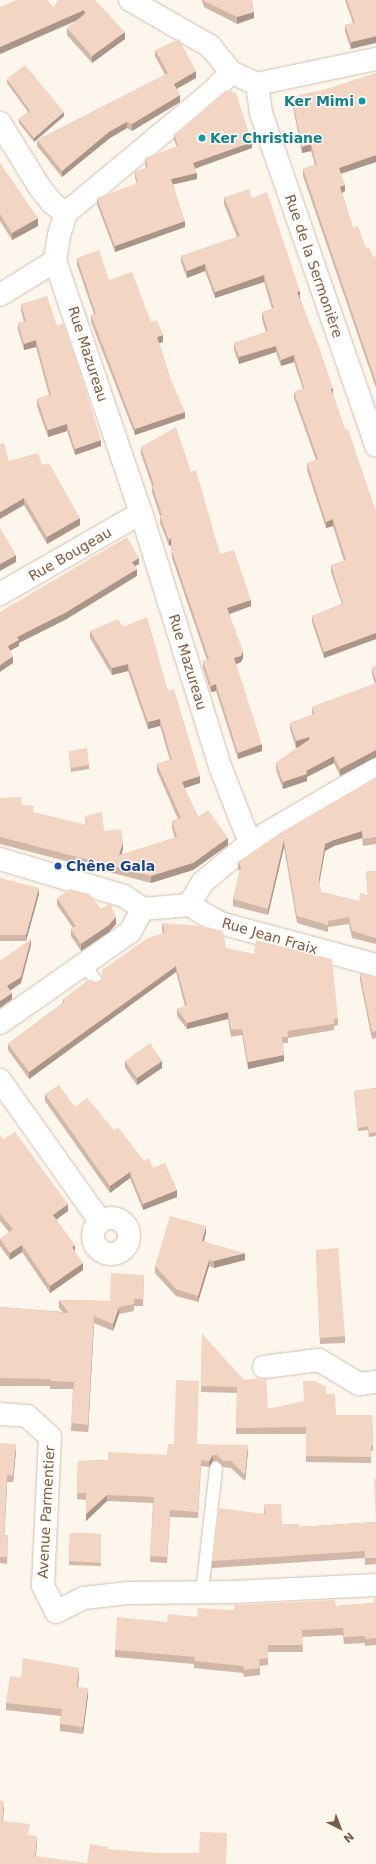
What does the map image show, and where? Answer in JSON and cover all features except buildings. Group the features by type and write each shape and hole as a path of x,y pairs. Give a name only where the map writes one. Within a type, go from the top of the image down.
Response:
{"street":[{"path":"130,0 210,46 231,72 257,84 376,59"},
{"path":"0,122 40,188 52,203 66,213 212,92 231,72"},
{"name":"Rue de la Sermonière","path":"257,84 261,113 376,446"},
{"name":"Rue Mazureau","path":"66,213 59,235 56,261 141,513 220,766 250,843"},
{"path":"0,295 56,261"},
{"name":"Rue Bougeau","path":"0,594 141,513"},
{"path":"0,859 124,896 143,909 189,905 203,882 250,843 376,769"},
{"name":"Rue Jean Fraix","path":"189,905 220,923 376,965"},
{"path":"0,1023 90,972 130,932 143,909"},
{"path":"0,1080 100,1221"},
{"path":"264,1367 319,1360 359,1384 376,1382"},
{"name":"Avenue Parmentier","path":"0,1414 27,1416 50,1437 43,1586 56,1612 84,1598 128,1593 202,1593 376,1584"}],"lane":[{"path":"202,1593 216,1468"}],"place":[{"name":"Ker Mimi","path":"362,101"},
{"name":"Ker Christiane","path":"202,138"},
{"name":"Chêne Gala","path":"58,866"}]}
